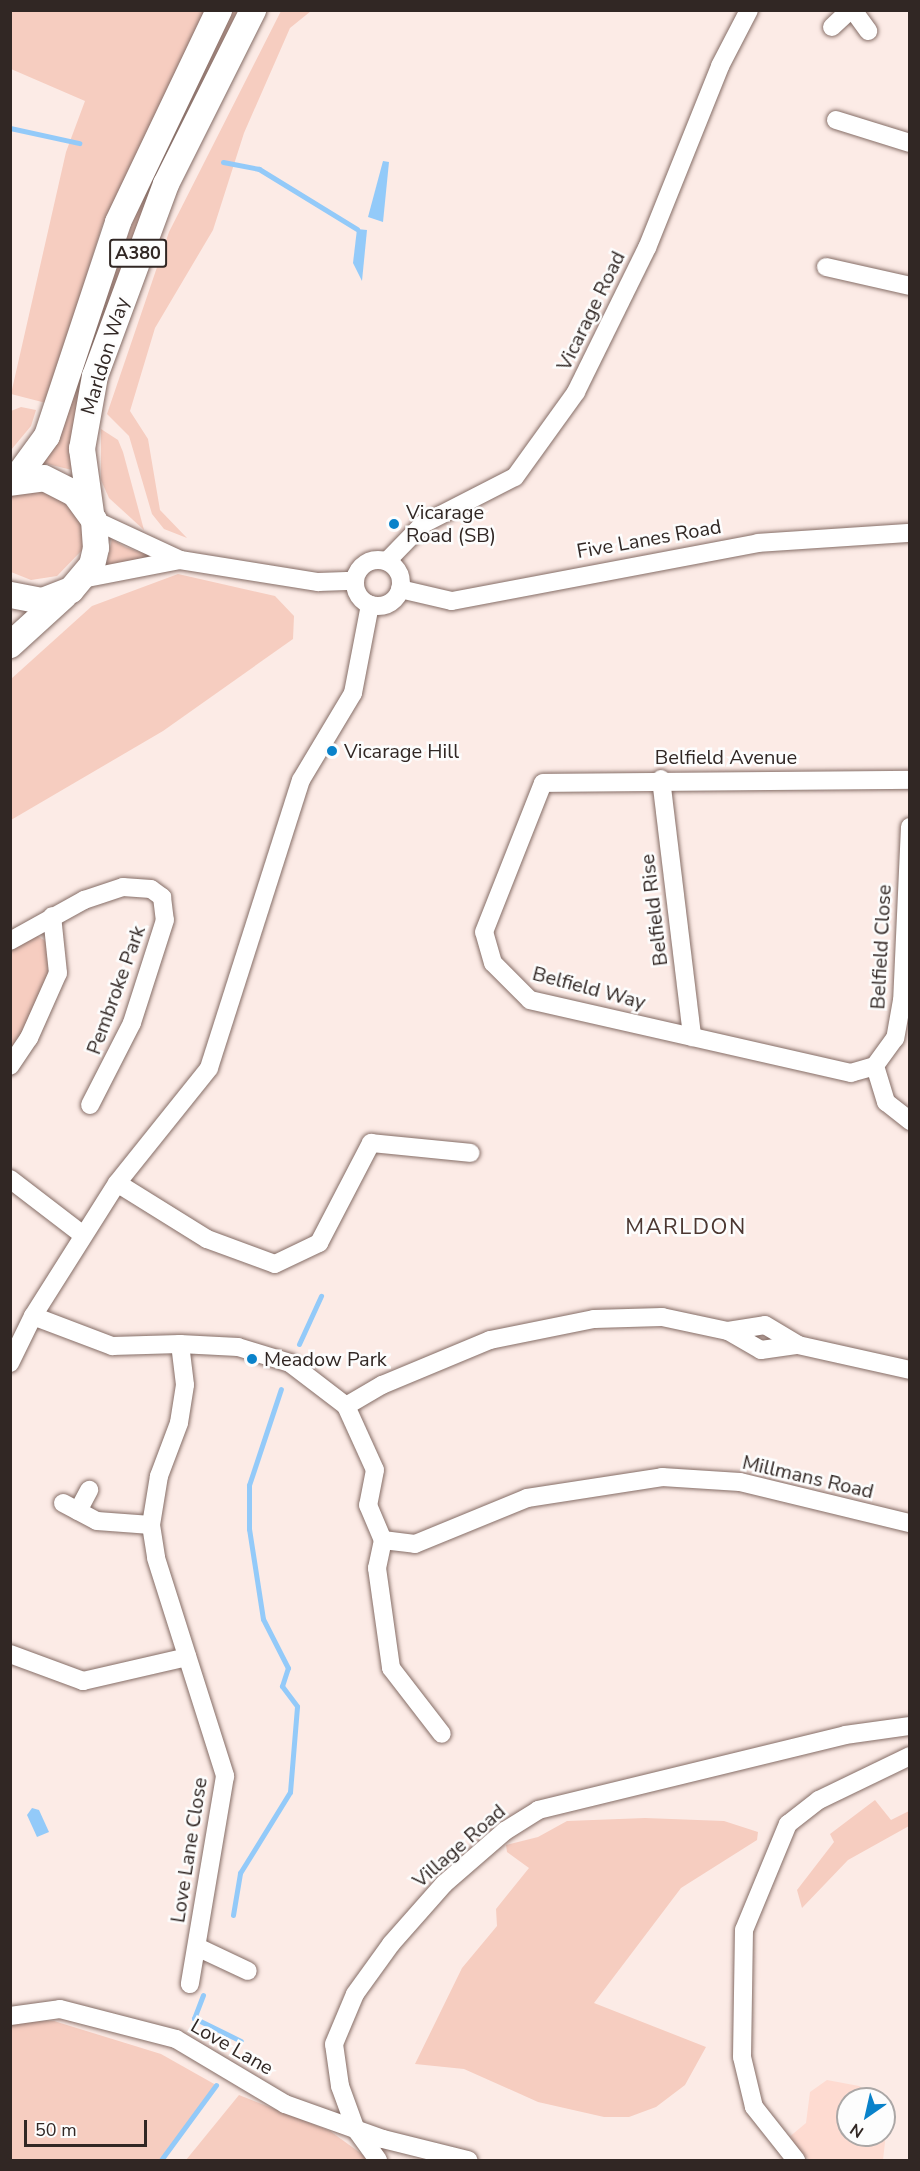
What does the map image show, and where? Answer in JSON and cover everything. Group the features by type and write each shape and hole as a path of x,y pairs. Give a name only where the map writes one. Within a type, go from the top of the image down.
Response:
{"highway":[{"name":"Marldon Way","path":"13,482 47,436 118,222 219,10"},
{"name":"Marldon Way","path":"77,585 96,548 82,448 95,376 166,184 253,10"},
{"path":"13,482 44,478 61,484 92,517"},
{"path":"10,595 42,601 77,585"},
{"path":"10,645 77,585"}],"street":[{"name":"Vicarage Road","path":"387,561 423,524 515,477 576,392 647,248 720,66 749,10"},
{"path":"832,27 852,10 867,31"},
{"path":"836,120 909,143"},
{"path":"826,267 909,286"},
{"path":"92,517 180,560 318,582 354,582"},
{"name":"Five Lanes Road","path":"400,589 452,601 758,543 909,532"},
{"path":"77,585 180,560"},
{"path":"387,561 398,571 400,589 387,605 370,605 358,596 354,582 366,563 387,561"},
{"path":"10,1363 33,1316 117,1183 209,1068 301,780 353,693 370,605"},
{"name":"Belfield Avenue","path":"543,783 661,779 909,780"},
{"name":"Belfield Rise","path":"661,779 692,1037"},
{"name":"Belfield Way","path":"543,783 487,916 484,932 493,963 530,1000 851,1072 875,1066"},
{"name":"Belfield Close","path":"875,1066 895,1038 902,1000 909,827"},
{"name":"Pembroke Park","path":"10,941 51,916 123,887 151,889 162,897 165,920 132,1023 90,1105"},
{"path":"10,1066 58,973 51,916"},
{"path":"875,1066 886,1102 909,1121"},
{"path":"117,1183 207,1239 275,1264 319,1243 370,1143 471,1153"},
{"path":"10,1179 83,1236"},
{"path":"33,1316 112,1346 180,1344 238,1347 290,1363 346,1406 375,1470 368,1505 383,1540 377,1568 391,1668 442,1734"},
{"path":"10,1368 33,1316"},
{"path":"346,1406 435,1360 544,1327 662,1317 728,1331 765,1325 798,1345 909,1370"},
{"path":"10,1654 83,1681 187,1657 151,1525 159,1476 183,1395 180,1344"},
{"name":"Millmans Road","path":"383,1540 415,1544 527,1498 662,1477 741,1482 909,1523"},
{"path":"88,1490 71,1507 97,1521 151,1525"},
{"name":"Love Lane Close","path":"187,1657 225,1776 190,1984"},
{"name":"Village Road","path":"378,2160 356,2130 340,2086 334,2044 355,1994 444,1884 505,1831 538,1810 845,1735 909,1726"},
{"path":"796,2160 754,2107 742,2056 744,1930 788,1824 819,1800 909,1756"},
{"path":"197,1947 249,1971"},
{"name":"Love Lane","path":"10,2016 60,2009 176,2039 285,2104 356,2130 468,2160"}],"shaded area":[{"path":"10,11 205,11 102,226 46,403 11,394 66,152 85,101 11,69"},
{"path":"233,11 242,11 73,429 72,470 43,463 147,185"},
{"path":"281,11 311,11 290,28 244,133 213,230 155,328 130,411 148,439 160,510 187,538 164,529 152,514 129,436 107,414 169,232"},
{"path":"21,407 36,410 31,426 11,450 11,411"},
{"path":"101,429 118,440 144,530 109,498 101,480"},
{"path":"23,482 82,507 85,547 57,576 31,580 11,572 11,488"},
{"path":"112,539 125,547 151,556 106,567"},
{"path":"178,574 275,596 294,616 293,639 163,731 11,820 11,679 92,606"},
{"path":"36,935 47,942 48,973 37,1007 11,1052 11,951"},
{"path":"875,1800 891,1820 909,1811 909,1826 848,1860 802,1908 797,1890 834,1842 830,1834"},
{"path":"645,1818 724,1821 758,1832 757,1840 681,1888 594,2003 706,2047 685,2085 656,2107 629,2117 604,2117 538,2102 464,2069 415,2064 462,1968 497,1926 496,1909 529,1868 507,1852 506,1845 538,1837 567,1821"},
{"path":"54,2021 161,2054 216,2085 161,2160 11,2160 10,2022"},
{"path":"827,2080 861,2087 836,2087 836,2147 884,2147 883,2160 809,2160 788,2138 806,2123 810,2092"},
{"path":"239,2095 330,2131 370,2160 186,2160"}],"water":[{"path":"383,161 389,162 383,222 368,217"},
{"path":"357,229 367,230 362,281 353,263"},
{"path":"32,1808 39,1810 49,1832 37,1837 27,1815"}],"waterway":[{"path":"10,128 79,143"},
{"path":"223,162 259,169 357,229"},
{"path":"299,1344 321,1296"},
{"path":"233,1915 240,1873 290,1792 297,1706 282,1686 288,1668 263,1619 249,1529 249,1485 281,1389"},
{"path":"203,1995 194,2018 241,2041"},
{"path":"161,2160 216,2085"}],"place":[{"name":"Vicarage Road (SB)","path":"394,524"},
{"name":"Vicarage Hill","path":"332,751"},
{"name":"Meadow Park","path":"252,1359"}],"district":[{"name":"MARLDON","path":"686,1228"}]}
